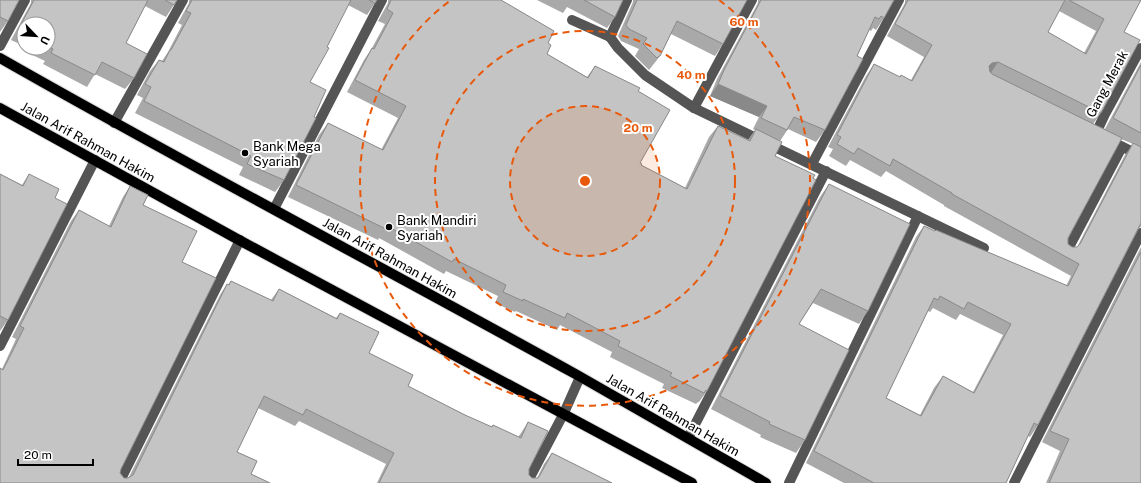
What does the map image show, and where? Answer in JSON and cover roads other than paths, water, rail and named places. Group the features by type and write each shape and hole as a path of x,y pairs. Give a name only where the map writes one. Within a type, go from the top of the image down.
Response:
{"main road":[{"name":"Jalan Arif Rahman Hakim","path":"0,58 114,123 580,376 766,483"},
{"name":"Jalan Arif Rahman Hakim","path":"0,108 240,240 692,483"}],"street":[{"path":"0,46 25,0"},
{"path":"114,123 183,0"},
{"path":"274,209 382,0"},
{"path":"610,37 627,0"},
{"path":"694,108 752,0"},
{"path":"812,164 899,0"},
{"path":"572,20 610,37 618,48 645,75 694,108 984,248"},
{"name":"Gang Merak","path":"1122,147 1093,131 1105,114 1141,48"},
{"path":"1066,253 1122,147 1141,156"},
{"path":"0,346 95,160"},
{"path":"688,438 826,171"},
{"path":"789,483 918,216"},
{"path":"1014,483 1141,233"},
{"path":"119,483 240,240"},
{"path":"527,483 564,413 580,376"}],"place":[{"name":"Bank Mega Syariah","path":"245,153"},
{"name":"Bank Mandiri Syariah","path":"389,227"}]}
